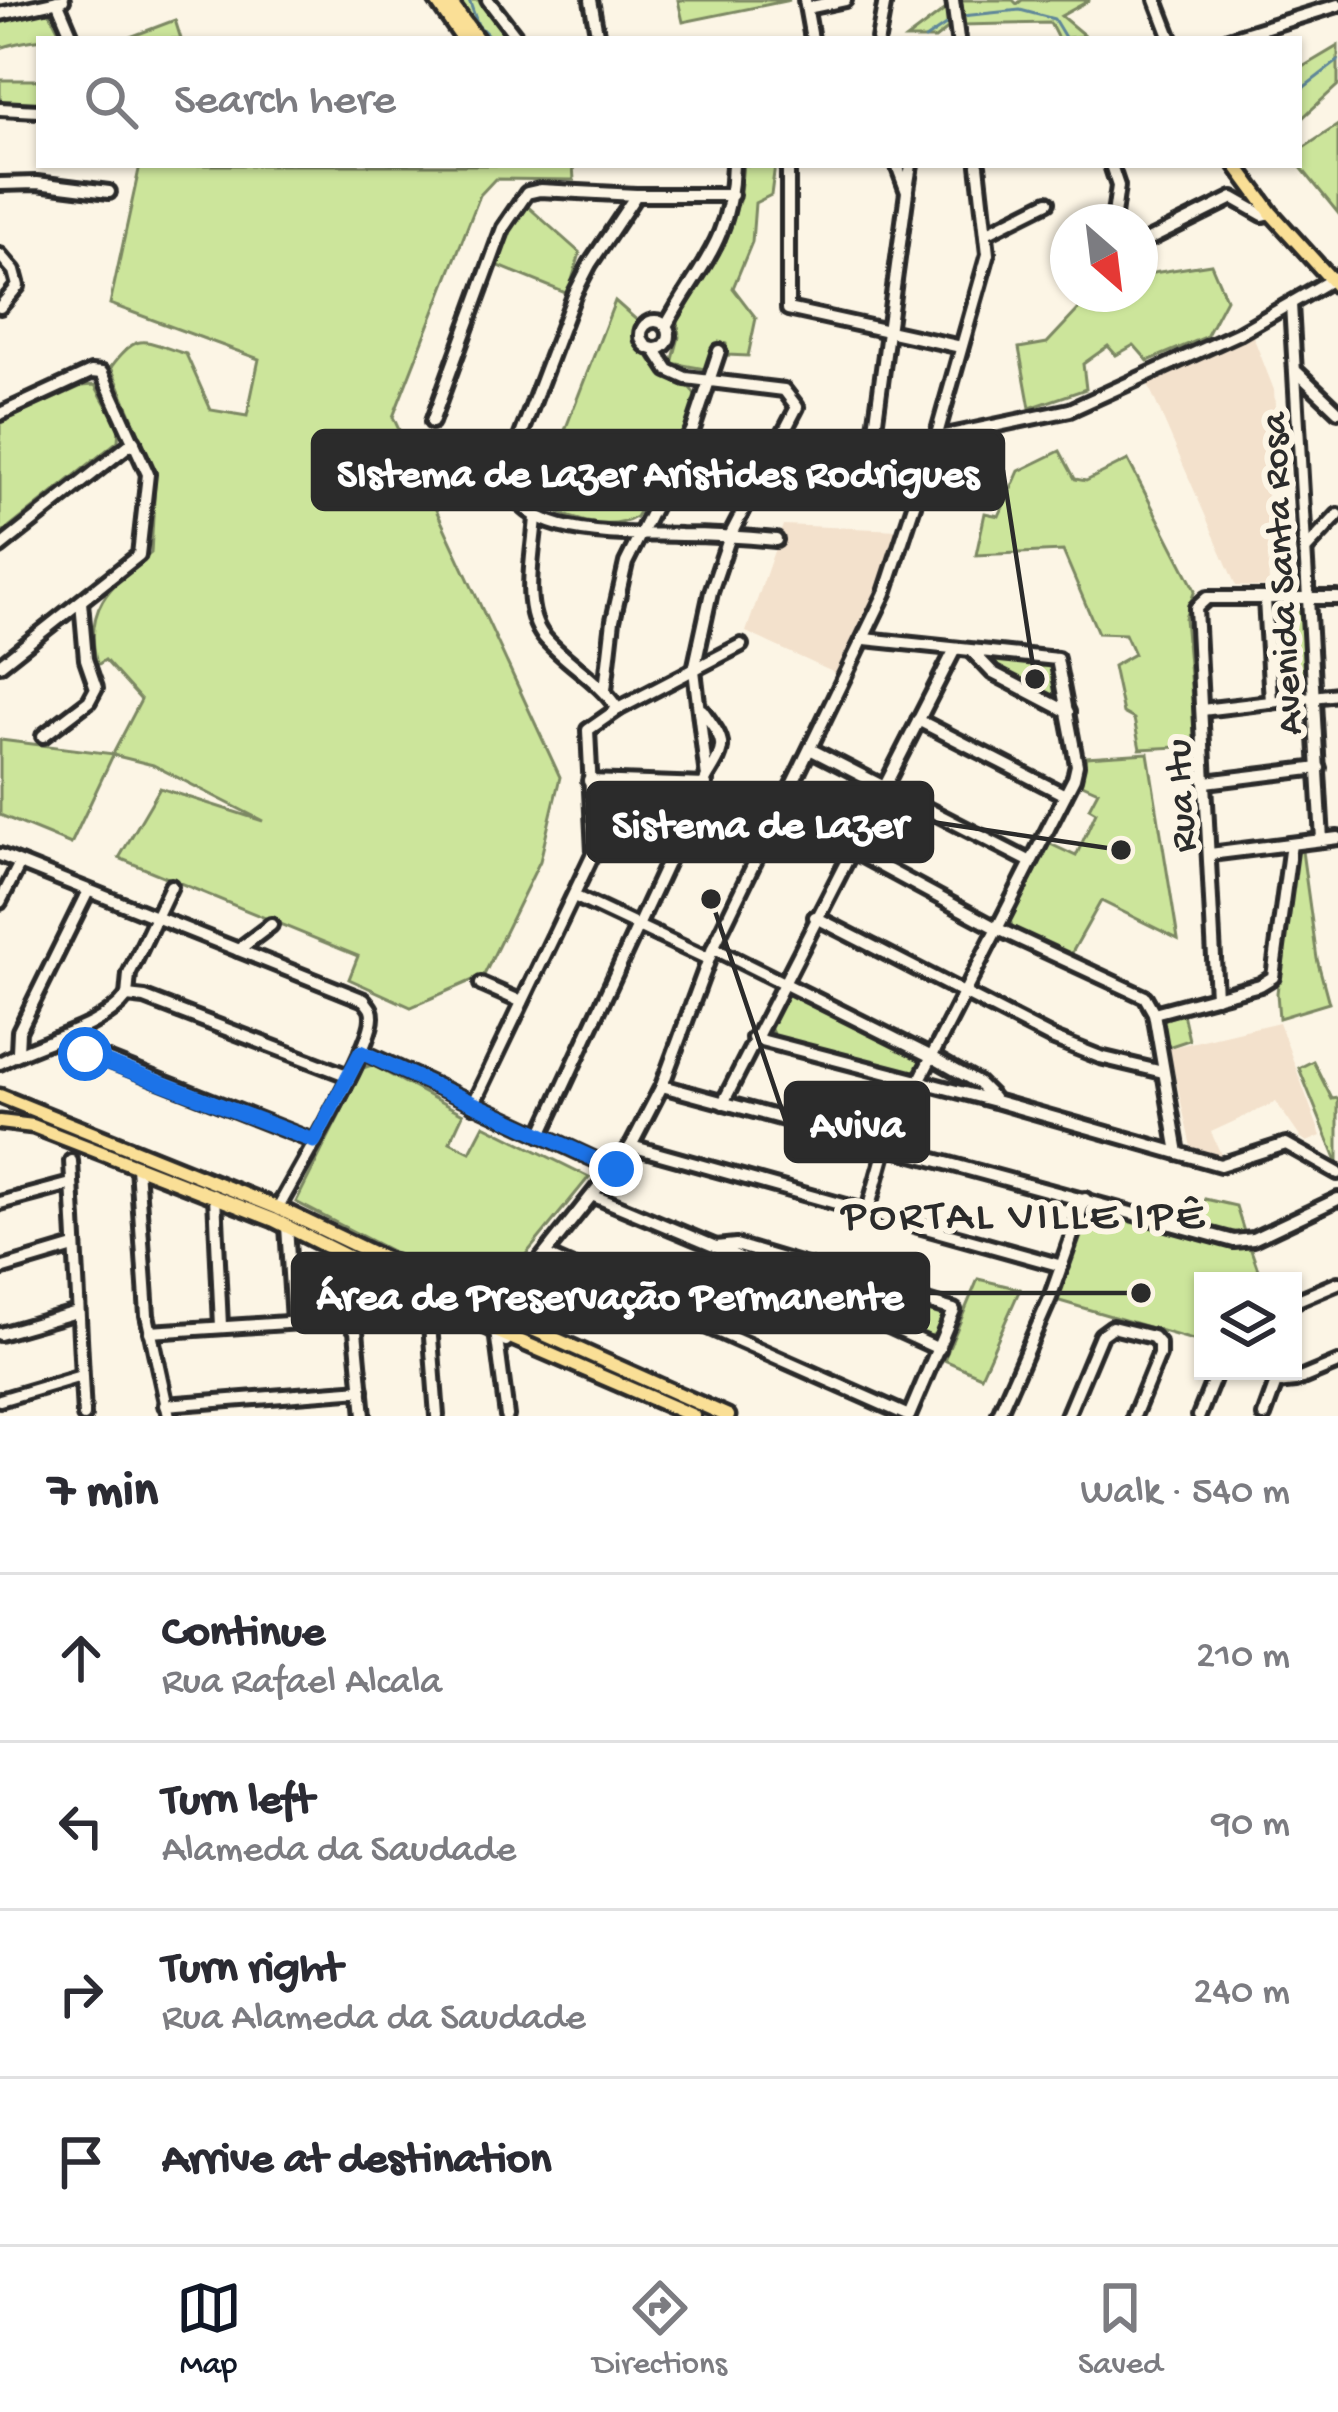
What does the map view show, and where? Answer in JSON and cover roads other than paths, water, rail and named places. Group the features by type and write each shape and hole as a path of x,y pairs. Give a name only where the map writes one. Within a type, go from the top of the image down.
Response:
{"main road":[{"path":"436,0 461,36"},
{"path":"448,0 475,36"},
{"path":"1238,168 1271,213 1336,281"},
{"path":"693,1416 428,1298 287,1226 33,1126 0,1118 1,1096 278,1208 503,1316 728,1416"}],"street":[{"path":"488,0 516,36"},
{"path":"591,0 597,36"},
{"path":"811,36 806,4 844,0"},
{"path":"879,36 885,0"},
{"path":"1156,0 1170,36"},
{"path":"0,14 60,1 72,36"},
{"path":"953,4 958,36"},
{"path":"1238,36 1338,5"},
{"path":"0,109 36,111"},
{"path":"655,350 668,342 666,326 725,230 733,168"},
{"path":"788,168 786,304 792,313 961,347"},
{"path":"898,168 907,192"},
{"path":"913,168 867,489 917,496"},
{"path":"507,1416 503,1316 523,1282 631,1146 662,1086 710,953 885,593 936,438 988,254 978,168"},
{"path":"1112,168 1118,186 1116,204"},
{"path":"0,184 37,183 109,192"},
{"path":"431,422 503,228 527,193 732,195"},
{"path":"636,195 575,293 509,466 508,485 518,502 536,517 583,531 776,540"},
{"path":"1158,235 1234,198 1262,215 1271,213"},
{"path":"986,233 1048,202"},
{"path":"0,255 14,271 18,286 0,307"},
{"path":"936,438 1070,410 1239,333 1336,281"},
{"name":"Avenida Santa Rosa","path":"1291,304 1322,840"},
{"path":"666,326 656,321 643,329 642,341 675,374 784,390 795,401 794,414 730,536 711,592 694,670 706,781"},
{"path":"605,690 626,563 693,429 719,351"},
{"path":"1296,371 1338,411"},
{"path":"0,414 99,372 108,380 145,463 148,486 139,555 0,664"},
{"path":"0,547 134,442"},
{"path":"536,517 532,607 536,623 544,636 605,690 617,710"},
{"path":"1307,548 1337,517"},
{"name":"Rua Itu","path":"1216,997 1194,616 1200,602 1208,598 1265,598"},
{"path":"1271,702 1265,598 1338,598"},
{"path":"43,736 89,701 97,688 86,659 81,602"},
{"path":"865,639 1057,659 1077,765 886,1146 868,1210"},
{"path":"473,1105 595,847 588,730 741,645"},
{"path":"723,1103 955,649"},
{"path":"972,651 993,673 1068,712"},
{"path":"1202,710 1338,694"},
{"path":"541,1136 723,749 700,707"},
{"path":"918,720 1065,795"},
{"path":"810,748 1029,861"},
{"path":"1206,782 1319,768"},
{"path":"590,781 706,781"},
{"path":"1210,854 1338,838"},
{"path":"1154,1012 1260,985 1276,970 1291,844"},
{"path":"850,850 996,928 1138,991 1154,1012 1178,1153"},
{"path":"0,855 364,1000 372,1013 361,1052 278,1208"},
{"path":"0,902 19,865"},
{"path":"0,1063 117,1008 127,995 129,974 171,886"},
{"path":"18,1051 19,1031 88,891"},
{"path":"574,896 639,927 782,982 932,1057 978,1083 995,1101"},
{"path":"815,917 1079,1050 1163,1072"},
{"path":"238,950 272,925"},
{"path":"481,984 522,1002"},
{"path":"127,995 349,1076"},
{"path":"753,1038 1225,1166 1286,1144 1338,1173"},
{"path":"55,1040 314,1141"},
{"path":"361,1052 616,1169"},
{"path":"662,1086 1244,1241 1338,1199"},
{"path":"63,1139 71,1161 83,1416"},
{"path":"631,1146 1062,1266"},
{"path":"71,1161 83,1147"},
{"path":"137,1167 150,1332 167,1410 362,1390"},
{"path":"0,1203 71,1184"},
{"path":"214,1196 221,1326"},
{"path":"594,1196 716,1246 939,1349"},
{"path":"998,1416 1085,1199"},
{"path":"287,1226 293,1321"},
{"path":"545,1255 909,1416 955,1313 952,1308 736,1245 716,1246"},
{"path":"0,1269 74,1247"},
{"path":"1302,1298 1338,1283"},
{"path":"428,1298 437,1416"},
{"path":"0,1334 77,1312"},
{"path":"150,1332 348,1318 364,1416"},
{"path":"1067,1416 1101,1335 1116,1327 1153,1337 1159,1344 1159,1355 1134,1416"},
{"path":"1276,1384 1338,1363"},
{"path":"0,1400 81,1376"},
{"path":"1199,1416 1213,1380"},
{"path":"1273,1380 1276,1384"},
{"path":"1264,1416 1276,1384"}],"waterway":[{"path":"469,0 478,25 489,36"},
{"path":"962,16 1020,10 1054,19 1064,36"},
{"path":"929,36 953,20"},
{"path":"1302,89 1338,61"}],"place":[{"name":"SIstema de Lazer Aristides Rodrigues","path":"1035,679"},
{"name":"Sistema de Lazer","path":"1121,850"},
{"name":"Aviva","path":"711,899"},
{"name":"Área de Preservação Permanente","path":"1141,1293"}],"district":[{"name":"PORTAL VILLE IPÊ","path":"1024,1211"}]}
